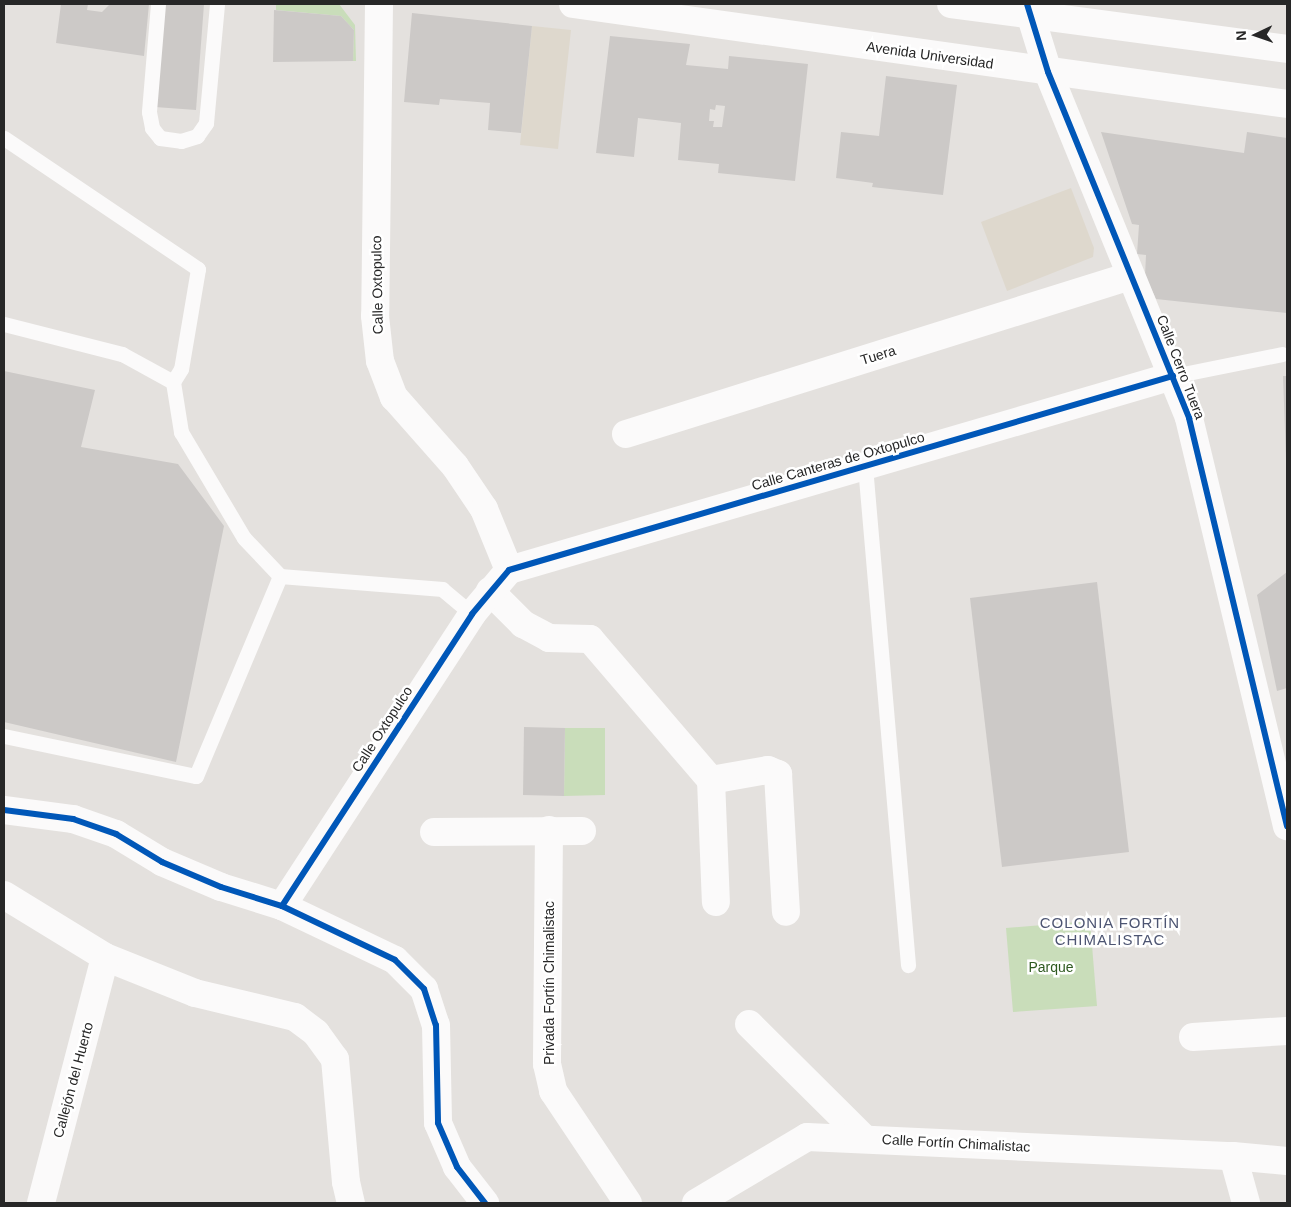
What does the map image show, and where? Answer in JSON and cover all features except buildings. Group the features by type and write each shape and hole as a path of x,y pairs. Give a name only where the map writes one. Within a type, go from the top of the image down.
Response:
{"street":[{"name":"Calle Oxtopulco","path":"282,906 472,614 510,570 484,510 455,466 394,397 380,361 375,316 379,4"},
{"name":"Avenida Universidad","path":"573,4 1287,104"},
{"path":"951,4 1030,10 1287,49"},
{"name":"Calle Cerro Tuera","path":"1030,10 1048,72 1130,276 1173,376 1194,437 1287,826"},
{"name":"Tuera","path":"626,434 1130,276"},
{"name":"Calle Canteras de Oxtopulco","path":"510,570 1173,376"},
{"path":"490,591 523,624 549,638 590,639 711,780 716,902"},
{"path":"711,780 768,770 778,774 786,912"},
{"path":"4,810 73,819 107,831 162,862 220,887 282,906 395,960 424,989 436,1024 438,1123 457,1167 485,1203"},
{"name":"Privada Fortín Chimalistac","path":"549,830 547,1064 553,1092 628,1203"},
{"path":"434,832 582,831"},
{"path":"4,895 105,958 195,993 295,1017 316,1033 335,1059 351,1203"},
{"name":"Callejón del Huerto","path":"41,1203 105,958"},
{"path":"748,1024 865,1139"},
{"path":"1193,1036 1287,1031"},
{"name":"Calle Fortín Chimalistac","path":"696,1203 807,1137 1233,1156 1287,1161"},
{"path":"1233,1156 1246,1203"}],"lane":[{"path":"158,4 149,112 152,128 160,138 181,140 196,136 206,123 217,4"},
{"path":"4,138 198,269 181,369 173,382 180,432 244,538 280,576 442,589 472,614"},
{"path":"4,324 122,354 173,382"},
{"path":"1173,376 1282,354"},
{"path":"865,466 908,966"},
{"path":"4,736 196,776 280,576"}],"shaded area":[{"path":"532,26 571,30 558,149 520,145"},
{"path":"1071,188 1094,248 1093,257 1007,291 981,222"}],"green space":[{"path":"276,4 339,4 355,25 356,61 353,61 354,30 341,16 276,10"},
{"path":"565,728 605,728 605,795 564,796"},
{"name":"Parque","path":"1090,921 1097,1006 1013,1012 1006,928"}],"cycle path":[{"path":"1027,4 1048,72 1189,418 1287,826"},
{"path":"282,906 472,614 509,570 1173,376"},
{"path":"4,810 73,819 116,834 162,862 221,887 282,906 395,960 424,989 436,1025 438,1123 457,1167 485,1203"}],"district":[{"name":"COLONIA FORTÍN CHIMALISTAC","path":"1110,930"}]}
